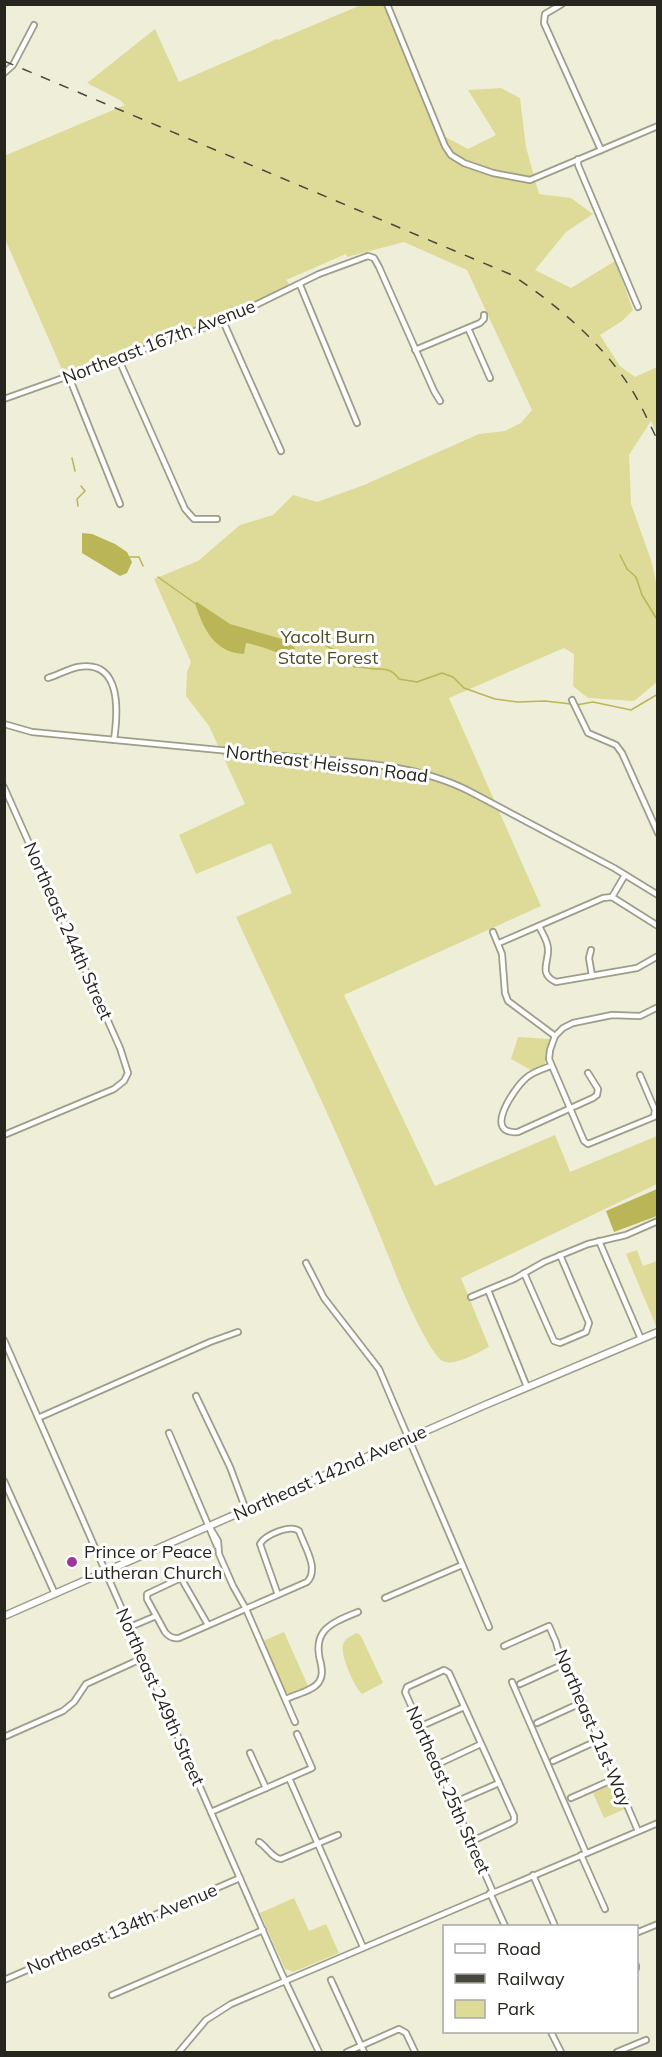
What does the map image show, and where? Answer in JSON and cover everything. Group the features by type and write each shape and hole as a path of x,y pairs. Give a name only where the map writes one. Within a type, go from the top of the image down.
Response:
{"main road":[{"name":"Northeast 142nd Avenue","path":"4,1616 408,1438 657,1332"}],"street":[{"path":"387,4 448,152 464,163 493,173 530,180 657,126"},
{"path":"562,4 545,14 544,23 601,150"},
{"path":"4,73 13,65 34,26"},
{"path":"578,159 578,165 638,307"},
{"name":"Northeast 167th Avenue","path":"4,399 119,360 223,321 319,274 368,256 374,258 416,350"},
{"path":"300,285 357,423"},
{"path":"440,401 416,350 480,323 484,315"},
{"path":"223,321 280,451"},
{"path":"468,328 490,378"},
{"path":"119,360 185,509 194,519 217,519"},
{"path":"69,377 120,504"},
{"path":"48,678 76,667 87,666 106,673 114,688 117,722 114,740"},
{"path":"572,700 588,733 616,745 622,753 657,833"},
{"name":"Northeast Heisson Road","path":"4,724 32,732 419,772 448,781 625,875 657,895"},
{"name":"Northeast 244th Street","path":"4,787 128,1068 127,1077 114,1089 4,1135"},
{"path":"612,897 625,875"},
{"path":"498,943 603,898 612,897 657,926"},
{"path":"539,926 548,947 545,965 547,976 556,982 641,967 657,956"},
{"path":"494,932 502,954 505,993 508,1001 555,1036"},
{"path":"591,950 589,958 592,976"},
{"path":"640,1075 655,1110 652,1118 588,1144 584,1141 551,1066 549,1054 555,1036 562,1028 573,1023 612,1015 640,1016 657,1007"},
{"path":"551,1066 523,1080 502,1114 501,1125 508,1131 518,1132 597,1095 597,1086 588,1073"},
{"path":"471,1297 560,1256 657,1221"},
{"path":"599,1241 641,1339"},
{"path":"524,1273 552,1339 560,1343 586,1332 589,1323 560,1256"},
{"path":"306,1263 324,1298 379,1369 489,1627"},
{"path":"488,1290 527,1387"},
{"path":"38,1418 210,1342 238,1332"},
{"name":"Northeast 249th Street","path":"4,1340 263,1930 319,2052"},
{"path":"196,1396 230,1467 246,1510"},
{"path":"169,1433 233,1586 246,1609 295,1722"},
{"path":"4,1480 55,1594"},
{"path":"208,1625 181,1578 149,1591 146,1596 167,1635 178,1638 246,1609 278,1595 307,1582 312,1576 313,1568 299,1531 295,1528 264,1538 261,1542 261,1549 278,1595"},
{"path":"385,1598 462,1565"},
{"path":"286,1699 320,1682 322,1672 317,1648 319,1639 331,1623 358,1612"},
{"path":"130,1628 156,1616"},
{"name":"Northeast 21st Way","path":"504,1646 549,1626 556,1641 562,1665 575,1684 638,1831"},
{"path":"4,1737 63,1711 74,1702 86,1684 143,1658"},
{"path":"520,1684 562,1665"},
{"name":"Northeast 25th Street","path":"464,1707 449,1672 444,1670 405,1688 505,1925"},
{"path":"512,1682 605,1909"},
{"path":"537,1723 583,1702"},
{"path":"426,1724 464,1707 514,1816 514,1821 470,1842"},
{"path":"211,1812 312,1768 297,1734"},
{"path":"554,1761 599,1740"},
{"path":"436,1765 482,1744"},
{"path":"250,1753 266,1788"},
{"path":"289,1778 363,1947"},
{"path":"571,1798 614,1779"},
{"path":"460,1800 499,1783"},
{"path":"178,2052 201,2025 220,2010 491,1892 657,1823"},
{"path":"259,1842 279,1859 338,1835"},
{"path":"533,1875 555,1925"},
{"name":"Northeast 134th Avenue","path":"4,1980 240,1878"},
{"path":"638,1932 657,1924"},
{"path":"112,1995 263,1930"},
{"path":"331,1980 364,2052"},
{"path":"347,2052 399,2029 406,2033 415,2052"},
{"path":"553,2033 561,2052"},
{"path":"617,2052 646,2040"}],"green space":[{"name":"Yacolt Burn State Forest","path":"361,5 384,5 442,135 468,149 496,135 468,90 501,88 520,98 526,147 539,194 571,198 593,214 566,232 535,270 571,288 615,261 633,310 622,321 600,335 620,366 635,377 657,367 657,434 651,421 629,455 631,504 651,560 657,586 657,682 634,701 588,698 573,686 574,654 564,648 449,698 541,906 344,995 435,1186 555,1135 570,1172 657,1136 657,1184 461,1278 489,1347 453,1362 443,1361 437,1356 416,1319 338,1136 236,917 292,893 271,843 196,874 179,835 245,804 209,726 186,696 187,672 191,662 154,579 198,561 240,525 273,515 293,495 317,502 364,485 479,434 505,431 521,423 532,410 467,270 404,242 347,257 346,254 286,280 290,285 216,320 135,350 135,344 64,374 5,239 4,156 125,105 120,100 87,83 155,29 179,82 276,39"},
{"path":"518,1037 550,1039 545,1064 531,1070 511,1059"},
{"path":"637,1250 643,1266 657,1261 658,1325 656,1326 626,1254"},
{"path":"284,1632 308,1686 290,1694 285,1692 263,1641"},
{"path":"357,1633 361,1636 383,1683 362,1694 349,1671 343,1650 345,1641"},
{"path":"614,1785 625,1809 604,1818 593,1793"},
{"path":"294,1898 309,1931 326,1924 339,1953 293,1972 285,1969 260,1913"}],"shaded area":[{"path":"82,533 92,534 127,552 132,562 127,573 120,576 82,553"},
{"path":"197,602 230,624 285,640 295,648 294,657 246,643 244,654 225,649 206,630 195,603"},
{"path":"657,1189 657,1216 614,1232 606,1211"}],"waterway":[{"path":"72,458 75,471"},
{"path":"78,506 77,499 85,491 81,486"},
{"path":"620,555 627,569 636,577 642,595 658,621"},
{"path":"130,557 139,557 143,566"},
{"path":"158,577 196,604"},
{"path":"289,644 308,636 351,659 354,667 388,670 399,679 417,682 442,673 453,677 464,688 495,699 571,704"},
{"path":"576,705 593,702 631,710 658,694"}],"railway":[{"path":"4,61 512,275 561,311 605,354 634,393 658,441"}],"place":[{"name":"Prince or Peace Lutheran Church","path":"72,1562"}]}
